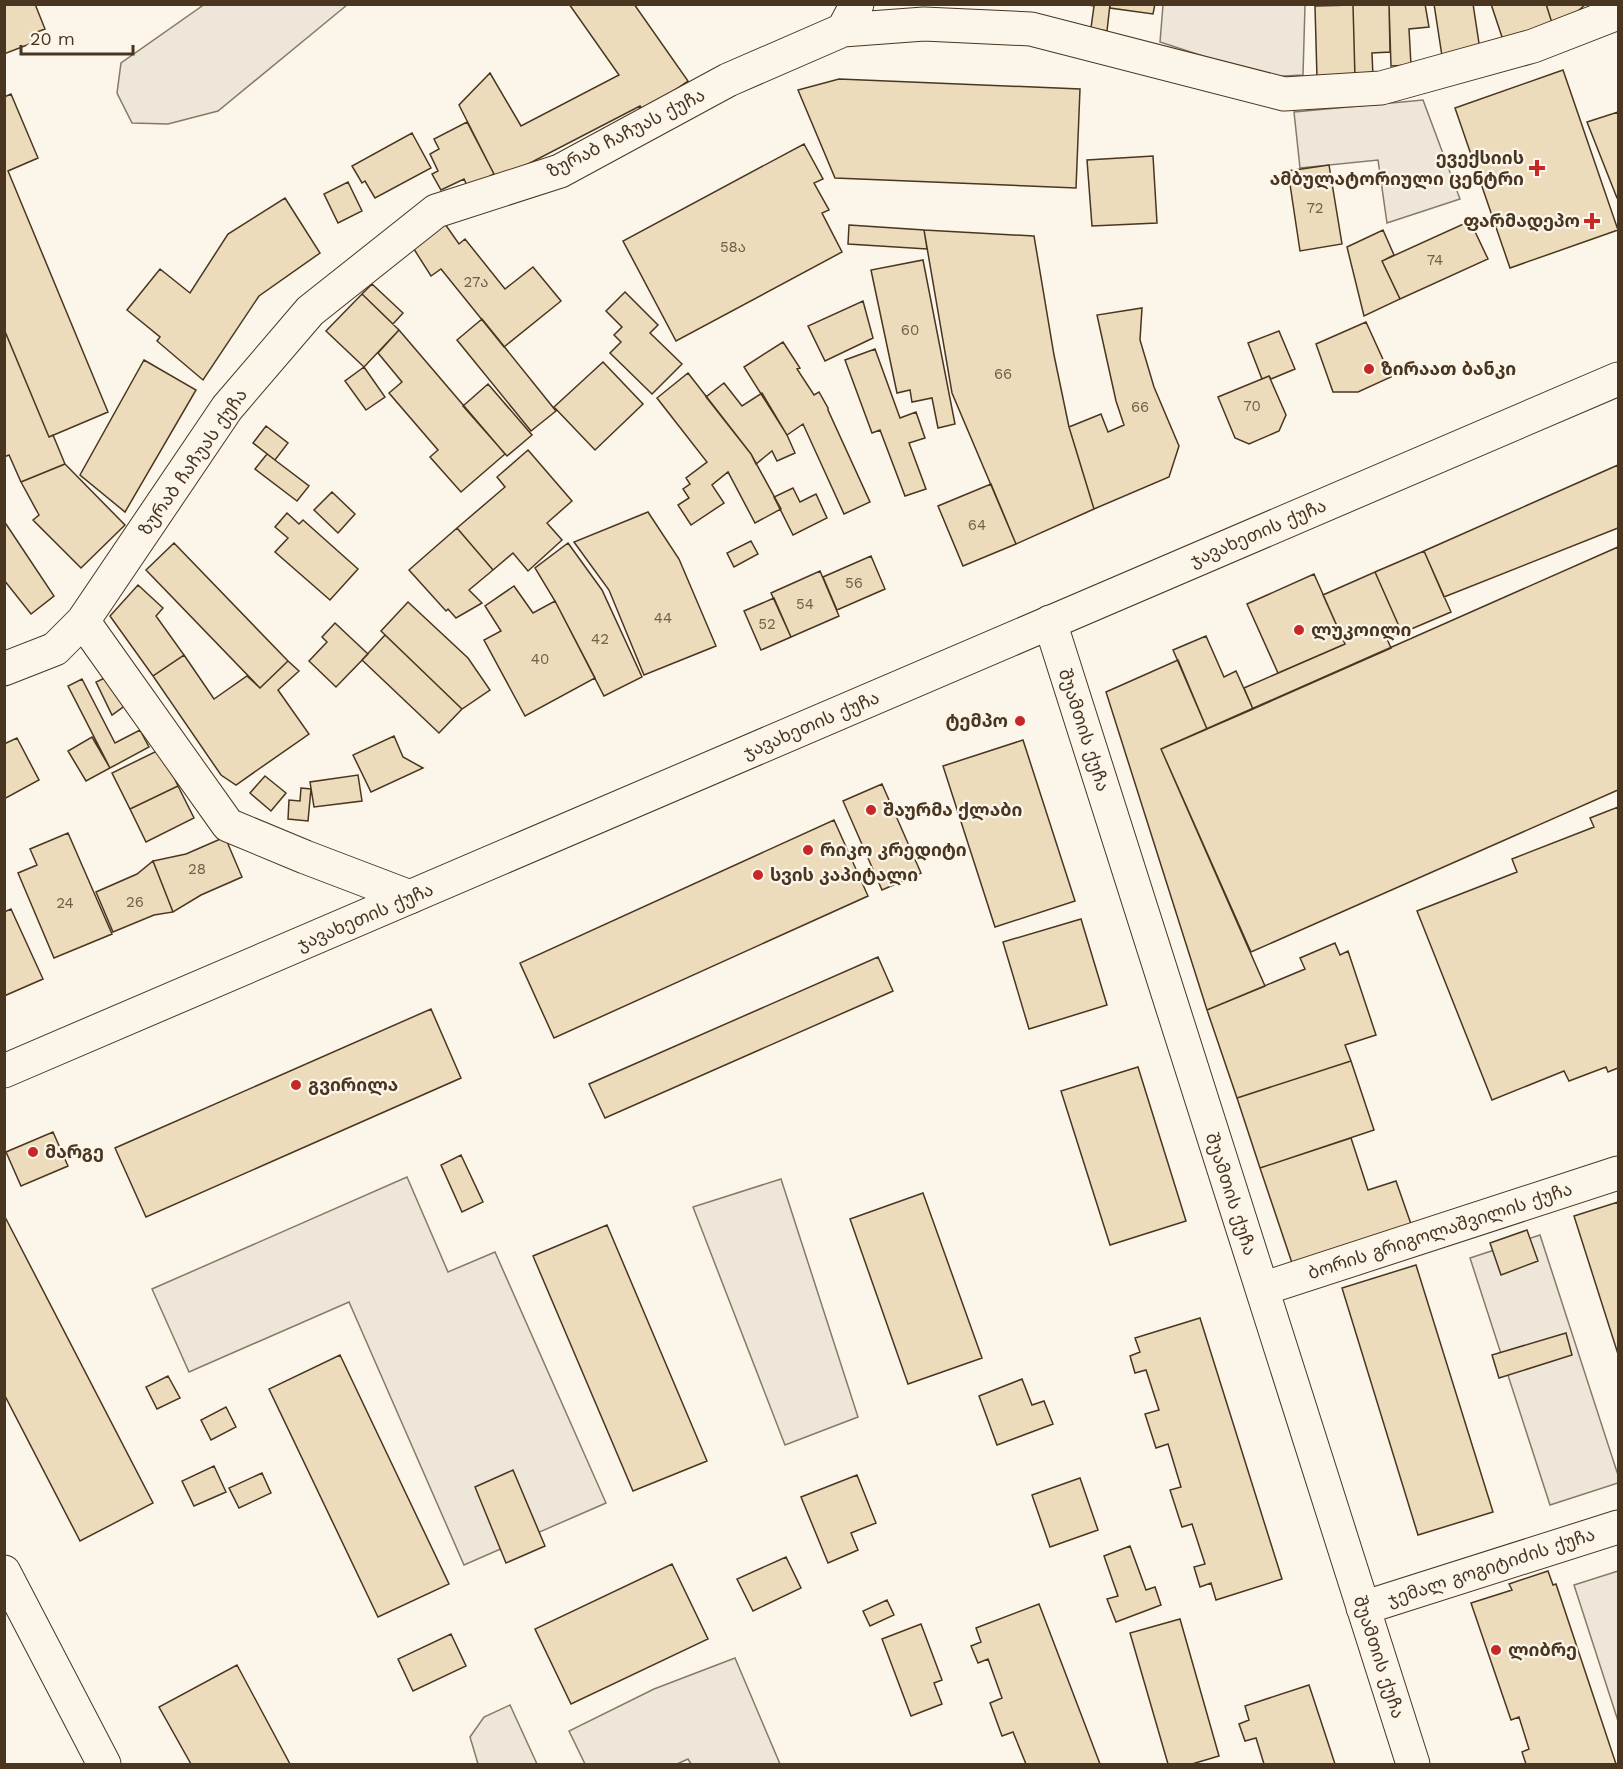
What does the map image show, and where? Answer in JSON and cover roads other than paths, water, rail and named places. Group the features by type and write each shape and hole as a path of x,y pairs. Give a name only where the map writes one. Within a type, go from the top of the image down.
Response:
{"street":[{"name":"ზურაბ ჩაჩუას ქუჩა","path":"4,669 55,649 83,621 227,408 310,311 436,212 560,171 850,17 924,24 1031,29 1284,94 1381,88 1533,46 1618,13"},
{"name":"ჯავახეთის ქუჩა","path":"4,1071 1618,379"},
{"path":"83,621 228,825 410,897"},
{"name":"შუამთის ქუჩა","path":"1050,622 1413,1764"},
{"name":"ბორის გრიგოლაშვილის ქუჩა","path":"1262,1289 1618,1173"},
{"name":"ჯემალ გოგიტიძის ქუჩა","path":"1363,1608 1618,1527"},
{"path":"4,1572 104,1764"}],"place":[{"name":"ევექსიის ამბულატორიული ცენტრი","path":"1537,168"},
{"name":"ფარმადეპო","path":"1592,221"},
{"name":"ზირაათ ბანკი","path":"1369,369"},
{"name":"ლუკოილი","path":"1299,630"},
{"name":"ტემპო","path":"1020,721"},
{"name":"შაურმა ქლაბი","path":"871,810"},
{"name":"რიკო კრედიტი","path":"808,850"},
{"name":"სვის კაპიტალი","path":"758,875"},
{"name":"გვირილა","path":"296,1085"},
{"name":"მარგე","path":"33,1152"},
{"name":"ლიბრე","path":"1496,1650"}]}
